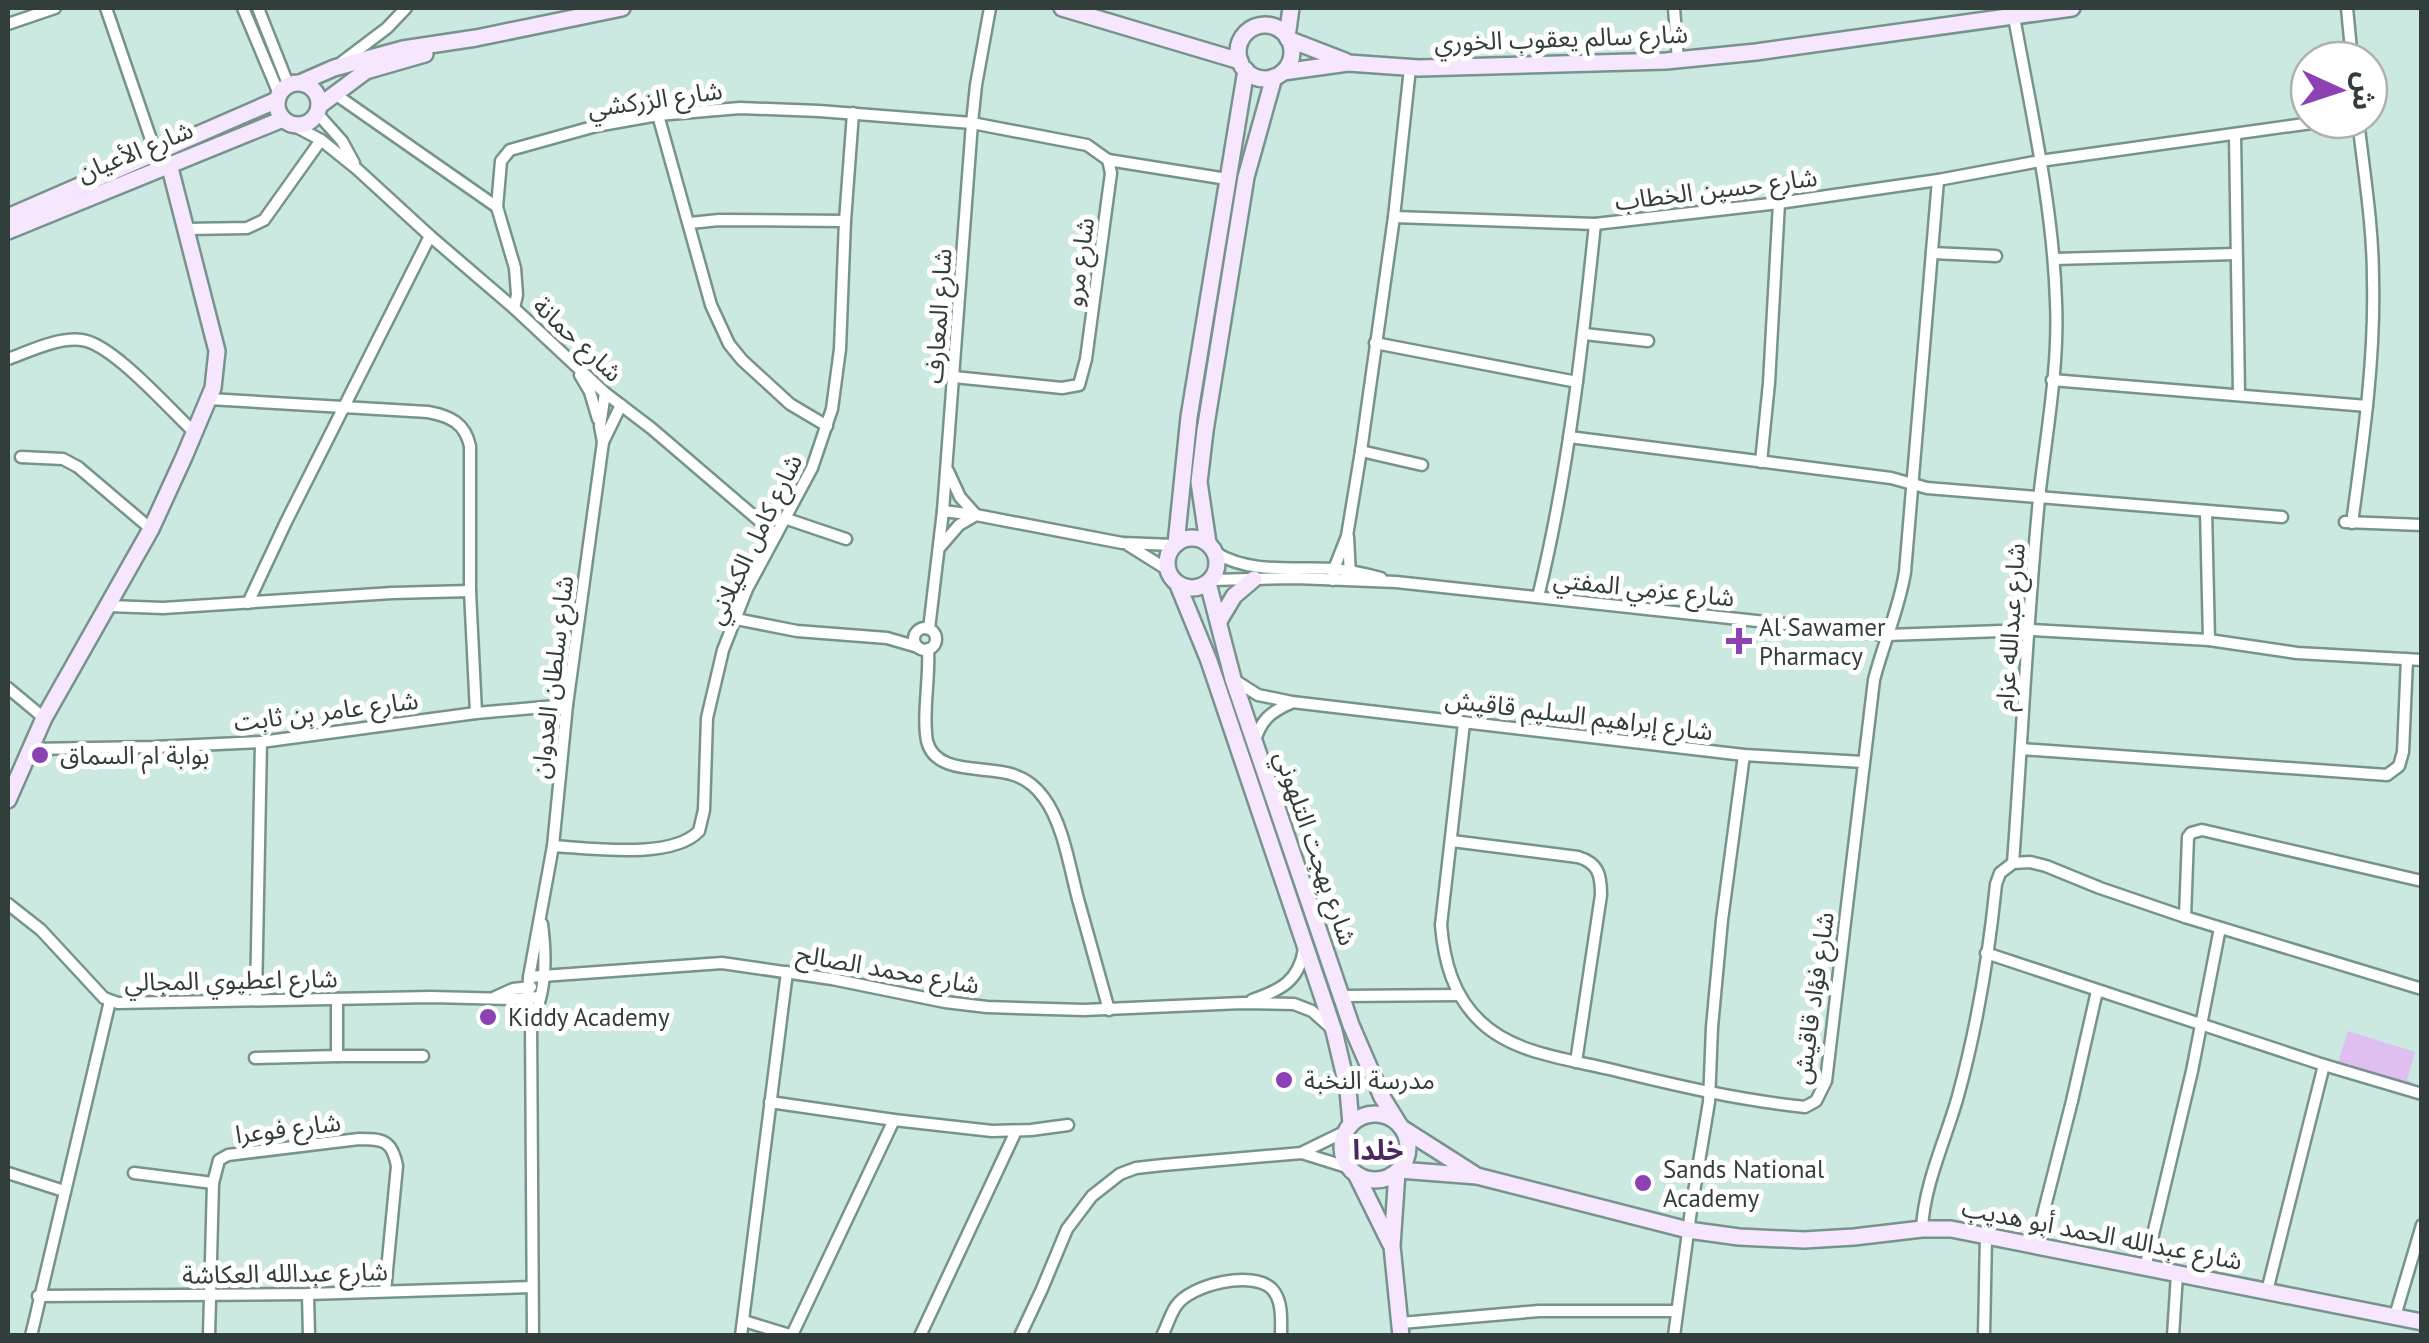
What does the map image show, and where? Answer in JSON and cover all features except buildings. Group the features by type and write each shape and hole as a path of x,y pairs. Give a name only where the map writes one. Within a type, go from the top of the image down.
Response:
{"street":[{"path":"8,24 54,8"},
{"path":"106,8 155,151"},
{"path":"243,8 286,90"},
{"path":"258,8 286,90 277,107 287,121 303,125 366,71 476,38 622,8"},
{"path":"334,68 388,28 406,8"},
{"name":"شارع المعارف","path":"924,629 939,552 972,123 990,8"},
{"path":"1062,8 1092,11 1243,66 1259,78 1279,75"},
{"path":"1263,8 1256,27 1239,48 1243,66 1189,417 1175,544 1168,557 1170,576 1178,584 1194,589 1210,582 1218,568 1200,482 1204,431 1246,177 1279,75 1288,67 1292,53 1288,38 1291,8"},
{"path":"1674,8 1678,60"},
{"name":"شارع سالم يعقوب الخوري","path":"1279,75 1348,63 1410,68 1678,60 2072,8"},
{"path":"2347,8 2350,40"},
{"name":"شارع عبدالله عزام","path":"1922,1228 1927,1195 1959,1092 1996,884 2000,873 2014,863 2039,498 2050,420 2056,308 2054,258 2014,17"},
{"path":"1256,27 1273,27 1288,38"},
{"path":"388,28 403,49"},
{"name":"شارع الأعيان","path":"8,216 334,68 403,49 476,38"},
{"name":"شارع سالم يعقوب الخوري","path":"1288,38 1348,63"},
{"path":"1350,576 1348,536 1394,217 1410,68"},
{"path":"286,90 313,88 318,109"},
{"path":"335,94 497,207"},
{"name":"شارع الزركشي","path":"514,308 515,268 497,207 501,161 510,150 658,114 740,108 972,123"},
{"name":"شارع حمانة","path":"318,109 342,140 357,169"},
{"name":"شارع كامل الكيلاني","path":"553,846 652,848 686,841 699,831 704,810 708,718 719,664 747,589 812,468 834,400 853,113"},
{"path":"658,114 712,305 729,344 790,404 826,426"},
{"name":"شارع الأعيان","path":"8,216 287,121"},
{"name":"شارع حمانة","path":"287,121 321,140 357,169 574,365 776,534"},
{"path":"972,123 1086,146 1108,160 1227,179"},
{"name":"شارع حسين الخطاب","path":"1394,217 1595,224 1938,180 2040,161 2289,126"},
{"path":"2236,134 2239,394"},
{"path":"186,229 248,228 264,220 321,140"},
{"path":"2360,140 2374,274 2373,329 2367,406 2349,523 2422,524"},
{"name":"شارع مرو","path":"954,377 1062,388 1079,386 1110,187 1108,160"},
{"path":"8,800 44,718 150,530 215,379 217,351 169,164"},
{"name":"شارع فؤاد قاقيش","path":"1464,723 1441,925 1446,959 1459,994 1480,1022 1492,1032 1524,1046 1576,1062 1710,1093 1805,1106 1816,1101 1824,1090 1874,680 1901,598 1938,180"},
{"path":"1762,462 1779,202"},
{"path":"690,222 845,221"},
{"path":"1538,597 1569,437 1595,224"},
{"path":"248,603 430,236"},
{"path":"1932,253 1996,256"},
{"path":"2054,258 2236,254"},
{"path":"1584,334 1648,341"},
{"path":"8,360 68,341 98,345 195,433"},
{"path":"1375,344 1577,382"},
{"path":"574,365 590,392 600,426"},
{"path":"2052,380 2367,406"},
{"name":"شارع سلطان العدوان","path":"603,442 600,426 605,392"},
{"path":"209,398 443,414 459,423 470,446 470,591 476,713"},
{"name":"شارع سلطان العدوان","path":"533,1336 532,1021 528,988 553,846 567,705 603,442 620,405"},
{"path":"1569,437 1891,478 1913,486 2282,517"},
{"path":"1360,451 1422,465"},
{"path":"22,457 63,459 78,467 150,530"},
{"path":"946,465 953,487 976,515"},
{"path":"2206,510 2208,640"},
{"path":"942,511 1122,542 1175,544 1192,538 1212,548"},
{"path":"939,552 952,532 976,515"},
{"path":"787,519 846,539"},
{"path":"1334,574 1348,536"},
{"path":"1122,542 1168,570"},
{"name":"شارع عزمي المفتي","path":"1212,548 1232,562 1255,566 1887,635 2030,630 2208,640 2297,653 2422,660"},
{"name":"شارع عزمي المفتي","path":"1210,582 1334,574"},
{"path":"1219,622 1234,596 1254,579"},
{"name":"شارع بهجت التلهوني","path":"1210,582 1233,679 1342,996 1364,1058 1400,1125"},
{"name":"شارع بهجت التلهوني","path":"1178,584 1209,661 1334,1031 1348,1090 1348,1128"},
{"path":"109,606 139,608 470,591"},
{"path":"736,619 808,632 887,638 923,648 934,644 936,637 924,629 887,638"},
{"path":"924,629 914,638 923,648 926,726 932,754 954,765 1014,775 1043,796 1066,852 1109,1010"},
{"path":"2021,749 2388,775 2399,766 2403,752 2407,659"},
{"name":"شارع إبراهيم السليم قاقيش","path":"1233,679 1258,695 1292,702 1744,755 1863,762"},
{"path":"8,688 44,718"},
{"path":"1254,742 1267,715 1292,702"},
{"name":"شارع عامر بن ثابت","path":"30,748 154,748 261,742 567,705"},
{"path":"256,999 261,742"},
{"path":"1674,1336 1710,1093 1717,974 1744,755"},
{"path":"2185,916 2188,837 2202,830 2422,882"},
{"path":"1452,842 1578,857 1590,860 1598,869 1600,895 1576,1062"},
{"path":"2014,863 2046,866 2220,928 2422,989"},
{"name":"شارع اعطيوي المجالي","path":"8,904 41,930 98,993 110,1001 494,997 542,986"},
{"name":"شارع سلطان العدوان","path":"532,1021 542,986 541,917"},
{"path":"2145,1268 2202,1024 2220,928"},
{"name":"شارع محمد الصالح","path":"1242,1003 1268,994 1295,976 1305,940"},
{"path":"1986,953 2422,1094"},
{"name":"شارع محمد الصالح","path":"528,988 710,963 737,964 945,1002 1018,1008 1109,1010 1242,1003 1304,1006 1334,1031"},
{"path":"741,1336 787,972"},
{"path":"2035,1246 2097,991"},
{"path":"1342,996 1459,994"},
{"path":"337,999 338,1056"},
{"path":"30,1336 110,1001"},
{"path":"254,1058 423,1056"},
{"path":"2267,1291 2324,1065"},
{"path":"770,1102 992,1131 1068,1125"},
{"path":"1020,1336 1067,1230 1092,1196 1120,1174 1163,1164 1302,1153 1376,1180 1388,1178 1406,1161 1408,1139 1400,1125 1378,1113 1359,1118 1302,1153"},
{"path":"744,1321 792,1335 894,1120"},
{"name":"شارع عبدالله الحمد أبو هديب","path":"1400,1125 1477,1176"},
{"path":"1348,1128 1342,1150 1392,1246"},
{"path":"920,1336 1016,1131"},
{"name":"شارع فوعرا","path":"213,1183 220,1160 236,1153 359,1139 386,1142 397,1166 385,1291"},
{"path":"1398,1171 1392,1246 1401,1329 1539,1310 1677,1310"},
{"name":"شارع عبدالله الحمد أبو هديب","path":"1398,1171 1477,1176 1688,1230 1783,1240 1951,1229 2422,1322"},
{"path":"8,1173 64,1191"},
{"path":"134,1173 213,1183 209,1336"},
{"path":"2395,1316 2422,1225"},
{"path":"1984,1336 1986,1236"},
{"path":"2173,1336 2177,1274"},
{"path":"1162,1336 1176,1306 1195,1290 1224,1282 1268,1286 1277,1297 1282,1336"},
{"name":"شارع عبدالله العكاشة","path":"38,1296 532,1288"},
{"path":"308,1294 310,1336"}],"shaded area":[{"path":"2348,1031 2415,1052 2407,1080 2412,1082 2411,1086 2338,1063"}],"place":[{"name":"Al Sawamer Pharmacy","path":"1739,641"},
{"name":"بوابة ام السماق","path":"40,755"},
{"name":"Kiddy Academy","path":"488,1017"},
{"name":"مدرسة النخبة","path":"1284,1080"},
{"name":"Sands National Academy","path":"1643,1183"}],"district":[{"name":"خلدا","path":"1378,1149"}]}
